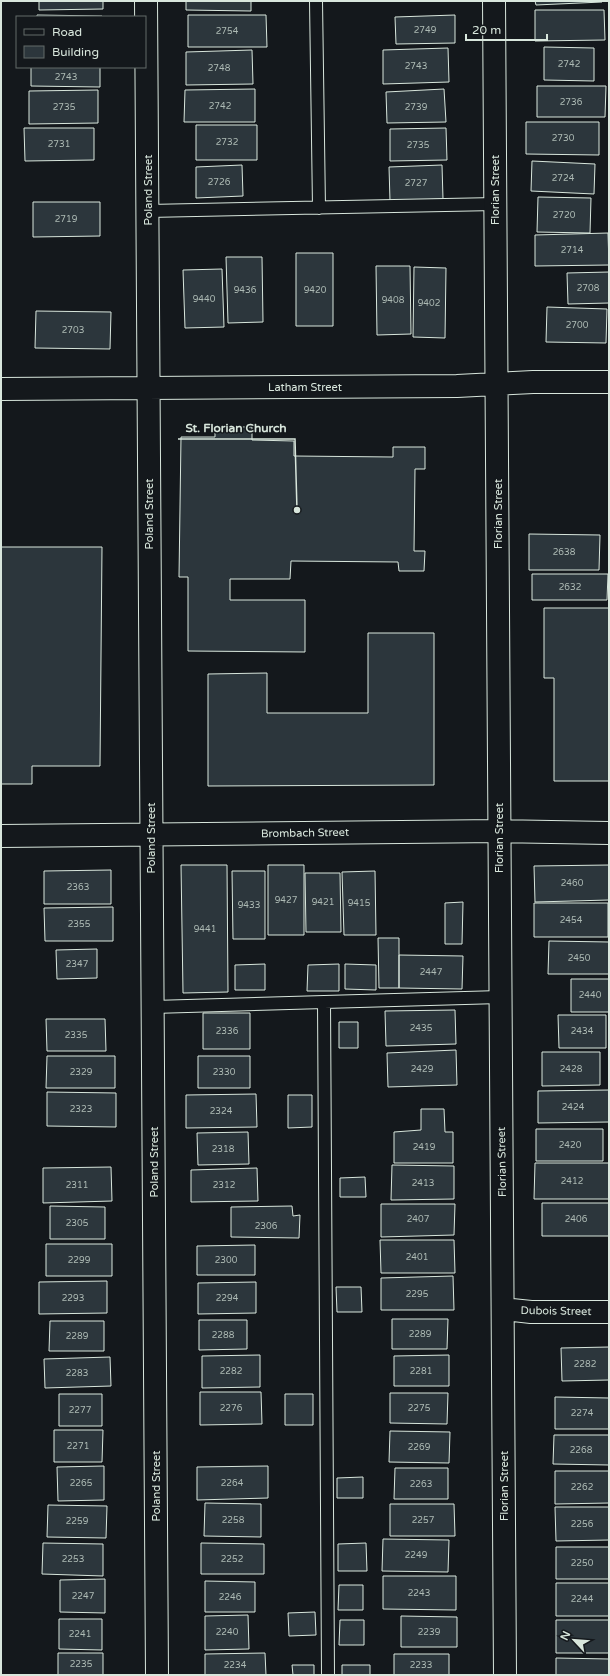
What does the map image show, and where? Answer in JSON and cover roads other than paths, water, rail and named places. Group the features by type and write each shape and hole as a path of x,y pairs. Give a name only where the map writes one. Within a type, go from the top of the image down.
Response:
{"street":[{"name":"Poland Street","path":"146,1 157,1675"},
{"name":"Florian Street","path":"494,1 505,1675"},
{"name":"Latham Street","path":"1,389 457,386 609,382"},
{"name":"Brombach Street","path":"1,836 499,831 609,833"},
{"name":"Dubois Street","path":"503,1309 531,1312 609,1312"}],"lane":[{"path":"316,1 319,208"},
{"path":"148,211 496,204"},
{"path":"153,1007 500,997"},
{"path":"324,1002 328,1675"}],"place":[{"name":"St. Florian Church","path":"297,510"}]}
